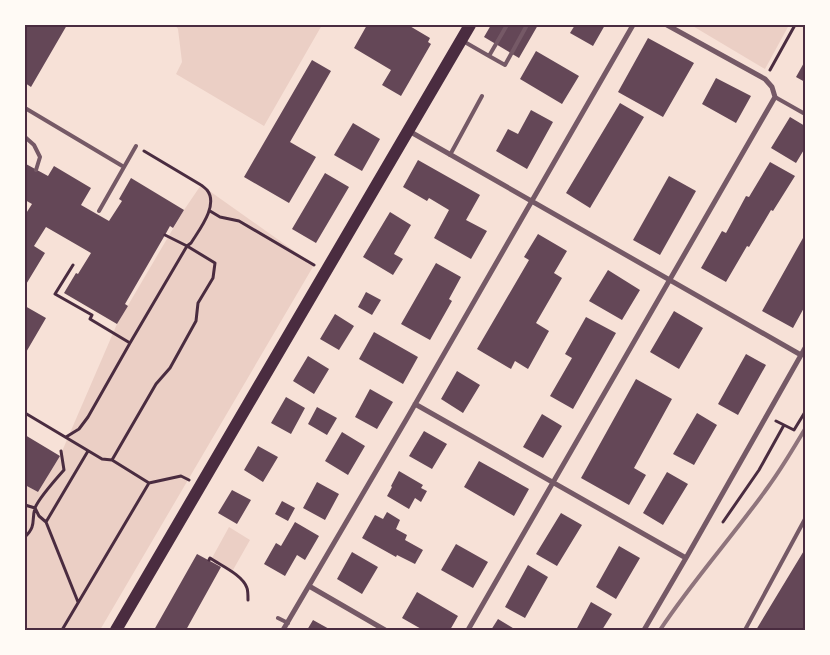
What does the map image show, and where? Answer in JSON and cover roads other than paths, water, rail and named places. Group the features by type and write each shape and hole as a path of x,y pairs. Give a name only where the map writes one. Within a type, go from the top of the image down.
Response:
{"main road":[{"path":"116,630 470,25"}],"street":[{"path":"284,630 633,25"},
{"path":"468,630 775,97 772,87 765,80 667,25"},
{"path":"408,131 801,355"},
{"path":"644,630 805,348"},
{"path":"415,404 686,558"},
{"path":"309,586 385,630"}],"lane":[{"path":"489,56 507,25"},
{"path":"461,40 504,65 527,25"},
{"path":"450,155 482,96"},
{"path":"775,97 805,114"},
{"path":"25,108 124,167"},
{"path":"25,137 34,145 40,157 36,170"},
{"path":"99,211 136,146"},
{"path":"745,630 805,519"},
{"path":"278,618 288,623"}],"railway":[{"path":"660,630 686,593 768,487 805,429"}]}
